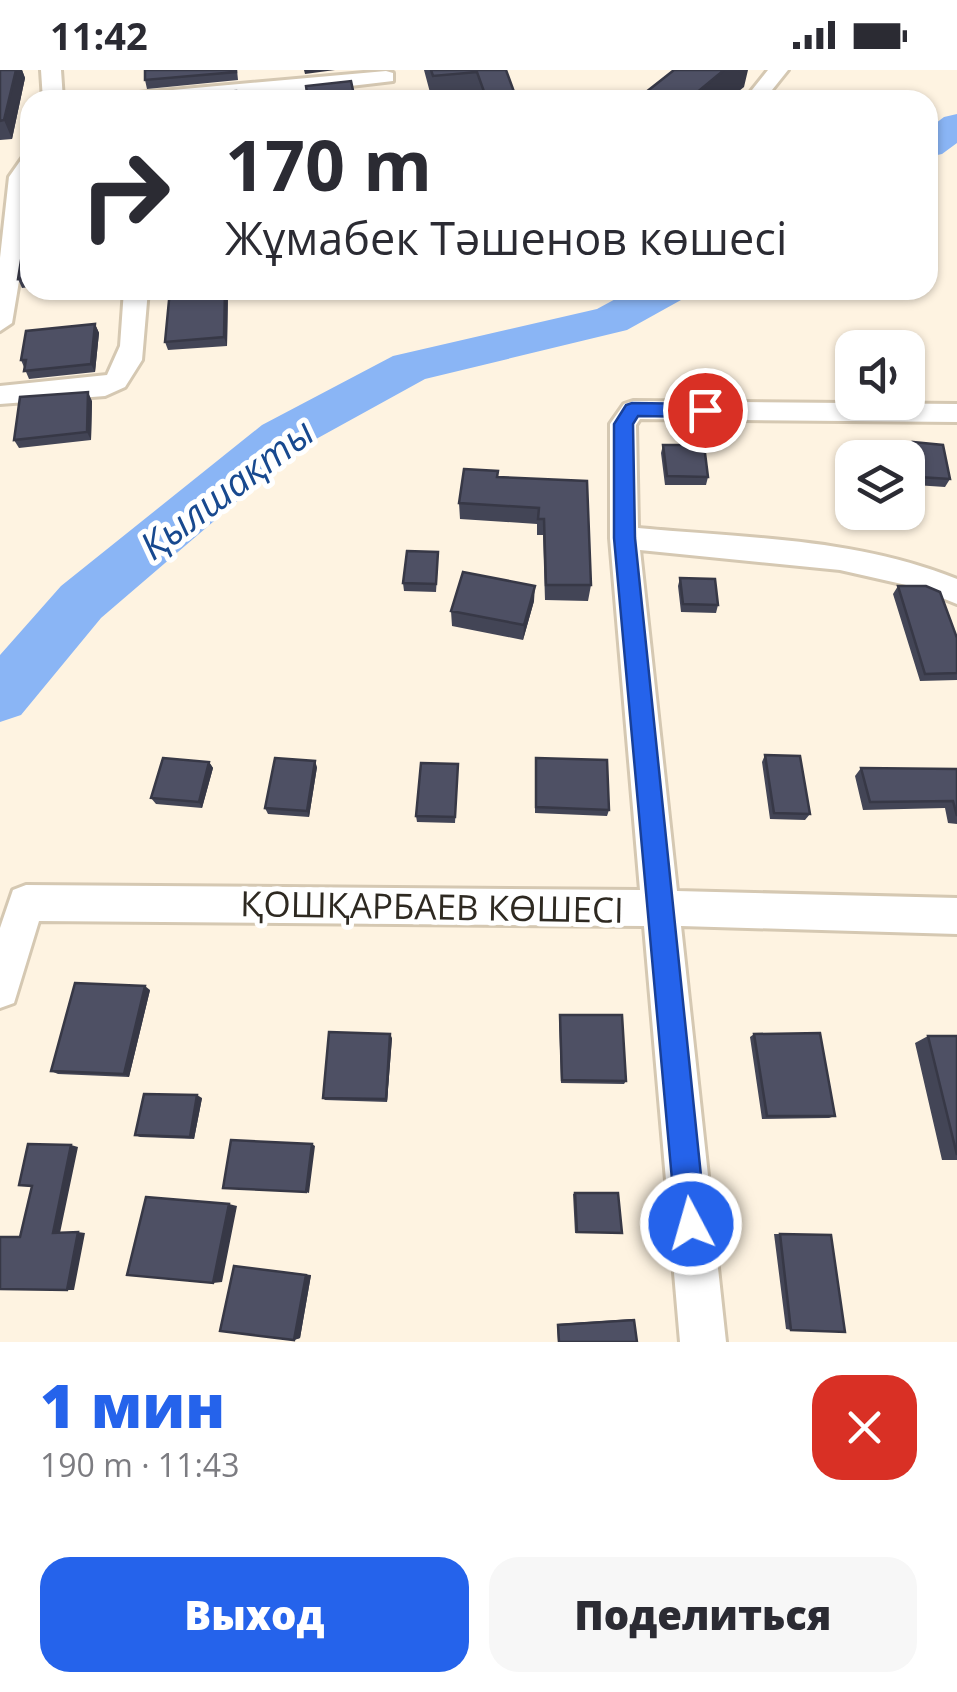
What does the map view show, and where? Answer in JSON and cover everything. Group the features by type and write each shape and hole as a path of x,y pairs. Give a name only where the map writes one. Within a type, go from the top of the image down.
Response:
{"street":[{"path":"762,90 778,70"},
{"path":"302,90 385,74"},
{"path":"0,323 20,177"},
{"path":"0,395 104,387 118,382 127,370 135,300"},
{"path":"702,1342 624,538 623,424 632,410 957,414"},
{"path":"624,538 842,560 907,573 957,592"},
{"name":"ҚОШҚАРБАЕВ КӨШЕСІ","path":"0,989 26,903 660,908 957,916"}],"building":[{"path":"0,70 16,70 4,120 0,121"},
{"path":"145,70 236,70 236,72 145,80"},
{"path":"431,70 506,70 513,90 483,90 477,72 433,76"},
{"path":"674,70 724,70 700,90 649,90"},
{"path":"351,81 353,90 307,90 306,86"},
{"path":"169,300 225,300 224,337 165,342"},
{"path":"95,324 91,364 24,371 26,360 21,360 26,331"},
{"path":"88,392 87,432 14,440 20,397"},
{"path":"925,443 943,445 950,479 925,477"},
{"path":"663,445 704,445 708,477 667,476"},
{"path":"464,469 498,471 497,477 587,481 591,585 546,585 544,519 538,519 539,508 459,503"},
{"path":"407,551 438,552 436,584 403,583"},
{"path":"463,572 535,586 524,625 451,611"},
{"path":"680,578 715,579 718,605 683,604"},
{"path":"898,586 926,586 940,592 957,638 957,673 925,674"},
{"path":"765,755 800,756 810,814 774,813"},
{"path":"163,758 209,762 199,802 151,798"},
{"path":"275,758 315,761 307,811 265,808"},
{"path":"536,758 607,760 609,810 536,807"},
{"path":"421,763 458,764 455,817 416,816"},
{"path":"861,768 957,769 957,816 953,801 870,802"},
{"path":"75,983 145,986 124,1074 51,1071"},
{"path":"560,1015 622,1015 626,1081 562,1080"},
{"path":"329,1032 390,1034 386,1099 323,1098"},
{"path":"820,1033 835,1116 767,1116 754,1034"},
{"path":"928,1036 957,1036 957,1155"},
{"path":"144,1094 197,1095 190,1137 135,1135"},
{"path":"231,1140 312,1144 306,1192 223,1188"},
{"path":"28,1144 71,1145 53,1233 78,1232 67,1290 0,1289 0,1237 20,1237 32,1186 19,1185"},
{"path":"575,1193 618,1193 622,1233 577,1232"},
{"path":"146,1197 229,1204 213,1283 127,1275"},
{"path":"780,1234 831,1235 845,1332 791,1330"},
{"path":"234,1266 306,1275 294,1340 220,1331"},
{"path":"634,1320 637,1342 559,1342 558,1325"}],"waterway":[{"name":"Қылшақты","path":"938,139 957,125"},
{"name":"Қылшақты","path":"0,697 81,602 280,437 410,367 611,320 648,300"}],"route":[{"path":"691,1224 624,538 623,424 632,410 705,410"}]}
